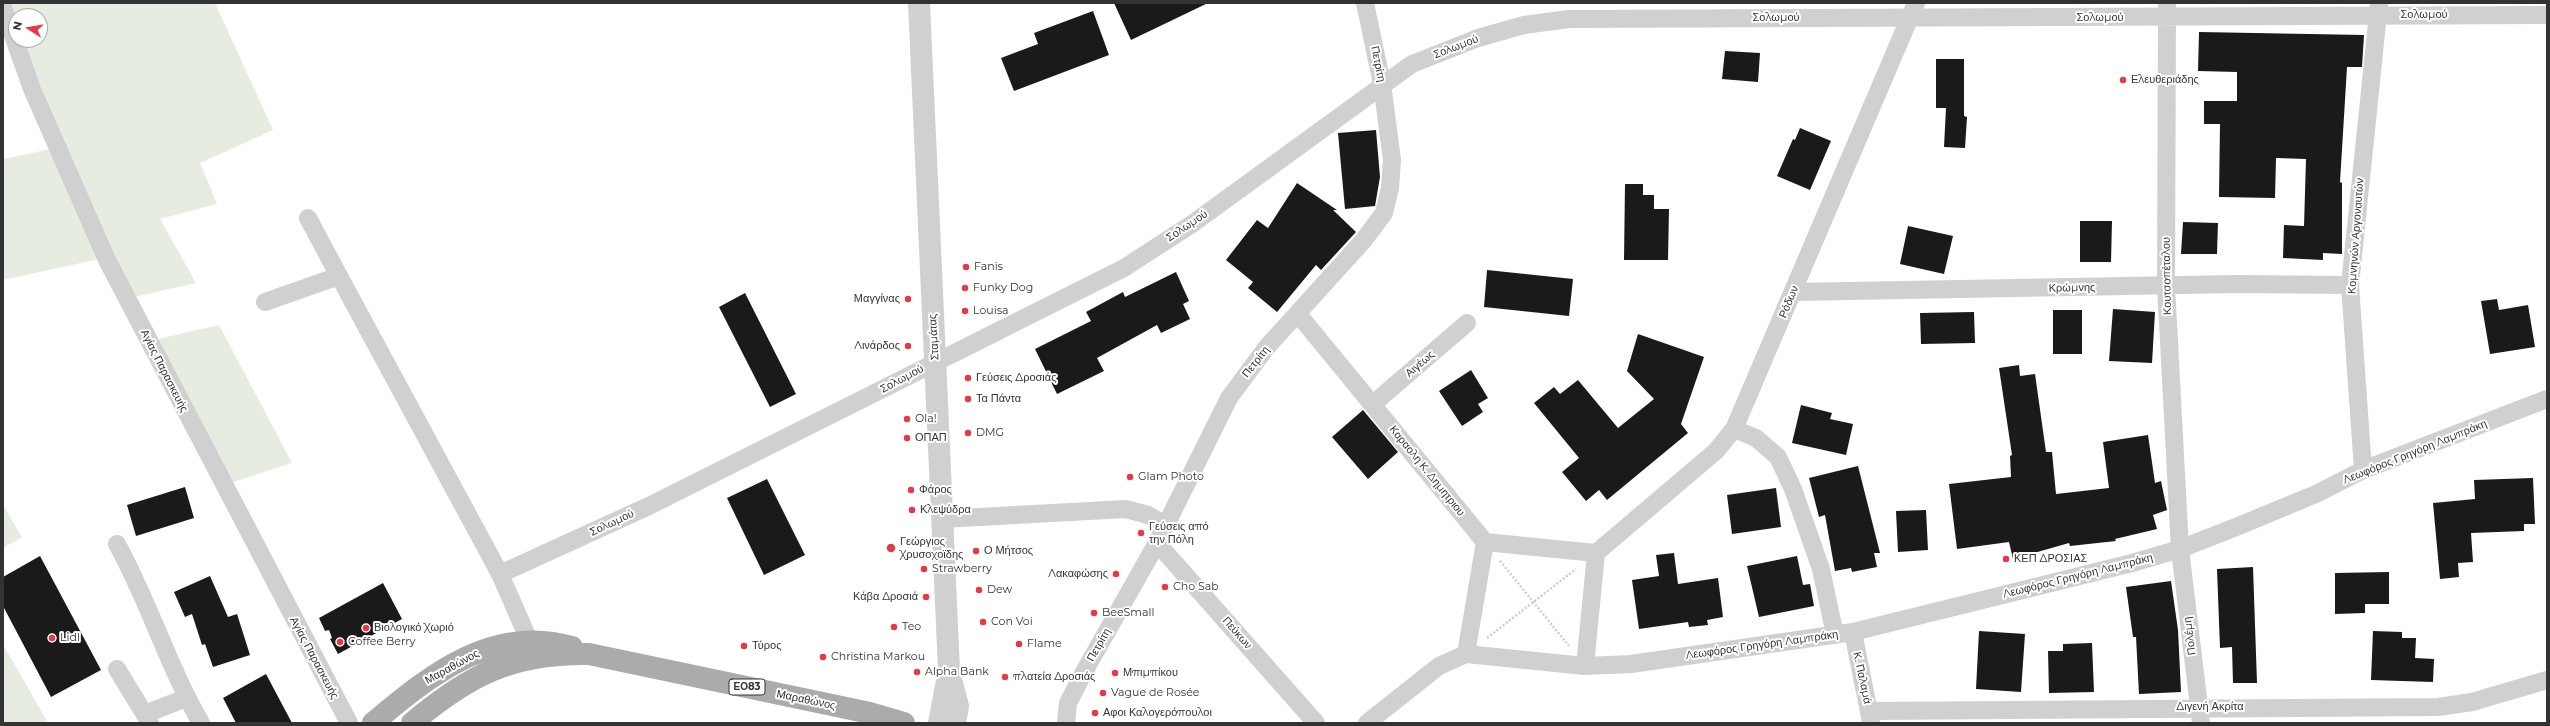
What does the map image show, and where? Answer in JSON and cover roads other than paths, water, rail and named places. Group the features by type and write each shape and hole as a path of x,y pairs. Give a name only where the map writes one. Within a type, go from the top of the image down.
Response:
{"main road":[{"name":"Μαραθώνος","path":"412,723 439,700 462,684 532,648"},
{"name":"Μαραθώνος","path":"373,723 419,686 461,660 482,650 532,648 590,654 870,713 904,723"}],"street":[{"name":"Σταμάτας","path":"920,3 949,670 958,706 956,723"},
{"name":"Πετρίτη","path":"1066,723 1068,703 1157,543 1228,398 1266,348 1362,241 1384,213 1390,188 1392,160 1382,84 1366,3"},
{"name":"Αγίας Παρασκευής","path":"3,7 32,89 107,260 226,493 349,723"},
{"name":"Σολωμού","path":"500,574 651,505 842,410 935,361 1124,268 1192,224 1382,84 1412,64 1478,38 1524,25 1561,20 1913,10 2378,9 2547,15"},
{"name":"Κομνηνών Αργοναυτών","path":"2364,470 2350,285 2378,9"},
{"name":"Ρόδων","path":"1596,554 1716,451 1734,429 1913,10"},
{"name":"Κουτσοπέταλου","path":"2167,10 2166,286 2180,549"},
{"path":"308,218 500,574 532,648"},
{"path":"265,302 339,276"},
{"name":"Κρώμνης","path":"1793,292 2236,284 2350,285"},
{"name":"Καραολη Κ. Δημητριου","path":"1298,314 1485,542"},
{"name":"Αιγέως","path":"1373,404 1467,323"},
{"name":"Λεωφόρος Γρηγόρη Λαμπράκη","path":"1466,654 1585,666 1631,664 1853,632 2132,564 2180,549 2316,494 2364,470 2547,398"},
{"path":"1734,429 1756,438 1778,457 1793,489 1821,569 1835,635"},
{"path":"942,519 1126,509 1148,515 1166,525"},
{"path":"1367,723 1439,666 1466,654 1485,542 1596,554 1585,666"},
{"name":"Πεύκων","path":"1157,543 1316,723"},
{"path":"117,544 133,572 186,698 201,723"},
{"name":"Πολέμη","path":"2180,549 2200,715"},
{"name":"Κ. Παλαμά","path":"1853,632 1870,717"},
{"path":"117,669 148,718 186,698"},
{"name":"Σταμάτας","path":"939,723 949,670"},
{"name":"Διγενή Ακρίτα","path":"1870,717 2200,715 2438,707 2472,702 2547,680"}],"place":[{"name":"Ελευθεριάδης","path":"2123,80"},
{"name":"Fanis","path":"966,267"},
{"name":"Funky Dog","path":"965,288"},
{"name":"Μαγγίνας","path":"908,299"},
{"name":"Louisa","path":"965,311"},
{"name":"Λινάρδος","path":"908,346"},
{"name":"Γεύσεις Δροσιάς","path":"968,378"},
{"name":"Τα Πάντα","path":"968,399"},
{"name":"Ola!","path":"907,419"},
{"name":"DMG","path":"968,433"},
{"name":"ΟΠΑΠ","path":"907,438"},
{"name":"Glam Photo","path":"1130,477"},
{"name":"Φάρος","path":"911,490"},
{"name":"Κλεψύδρα","path":"912,510"},
{"name":"Γεύσεις από την Πόλη","path":"1141,533"},
{"name":"Γεώργιος Χρυσοχοϊδης","path":"891,548"},
{"name":"Ο Μήτσος","path":"976,551"},
{"name":"ΚΕΠ ΔΡΟΣΙΑΣ","path":"2006,559"},
{"name":"Strawberry","path":"924,569"},
{"name":"Λακαφώσης","path":"1116,574"},
{"name":"Cho Sab","path":"1165,587"},
{"name":"Dew","path":"979,590"},
{"name":"Κάβα Δροσιά","path":"926,597"},
{"name":"BeeSmall","path":"1094,613"},
{"name":"Con Voi","path":"983,622"},
{"name":"Teo","path":"894,627"},
{"name":"Βιολογικό Χωριό","path":"366,628"},
{"name":"Lidl","path":"52,638"},
{"name":"Coffee Berry","path":"340,642"},
{"name":"Flame","path":"1019,644"},
{"name":"Τύρος","path":"744,646"},
{"name":"Christina Markou","path":"823,657"},
{"name":"Alpha Bank","path":"917,672"},
{"name":"Μπιμπίκου","path":"1115,673"},
{"name":"πλατεία Δροσιάς","path":"1005,677"},
{"name":"Vague de Rosée","path":"1103,693"},
{"name":"Αφοι Καλογερόπουλοι","path":"1095,713"}]}
